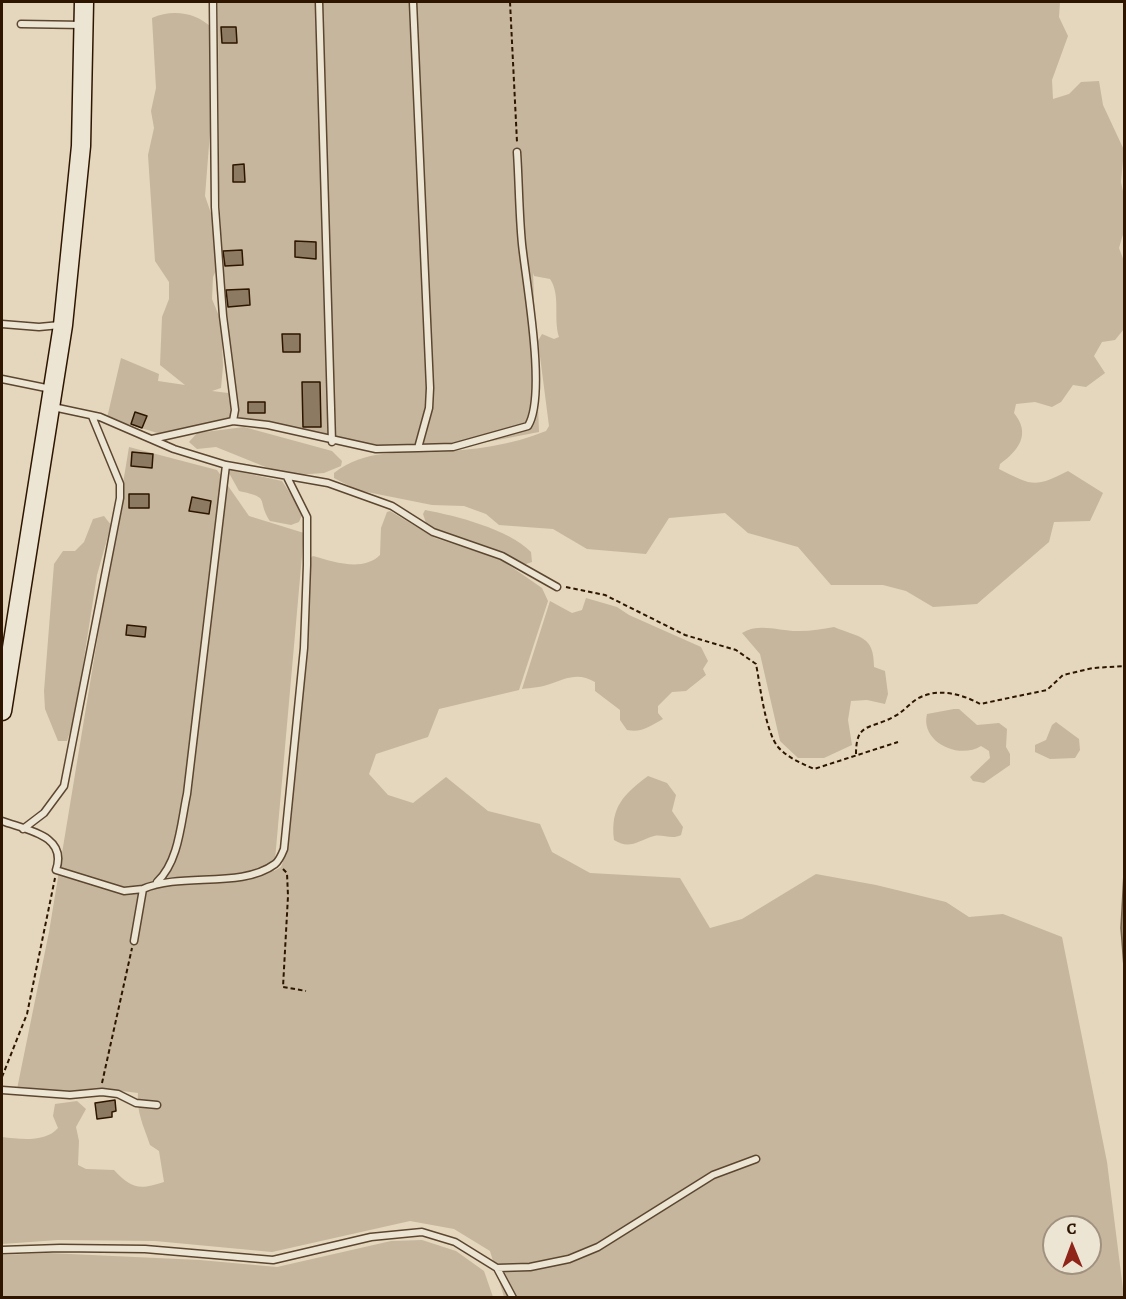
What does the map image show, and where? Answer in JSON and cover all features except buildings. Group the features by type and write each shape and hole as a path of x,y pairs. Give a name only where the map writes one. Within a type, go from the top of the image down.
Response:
{"street":[{"path":"2,711 63,325 81,146 84,2"}],"lane":[{"path":"213,2 215,207 223,316 235,410 233,421"},
{"path":"319,2 332,441"},
{"path":"413,2 430,388 429,408 418,448"},
{"path":"21,24 84,24"},
{"path":"152,439 233,421 268,425 376,449 453,447 528,426 531,420 536,378 522,241 518,152"},
{"path":"2,324 39,327 63,325"},
{"path":"2,379 174,449 226,465 328,483 392,506 433,532 502,556 557,586"},
{"path":"24,829 44,813 64,786 103,577 119,511 120,484 92,416"},
{"path":"157,883 167,870 176,847 188,794 226,465"},
{"path":"2,821 50,840 57,849 60,859 56,870 124,891 143,889 157,883 238,877 277,864 284,849 305,636 307,517 287,477"},
{"path":"134,941 143,889"},
{"path":"2,1090 70,1095 102,1092 118,1094 136,1103 158,1105"},
{"path":"497,1268 530,1267 569,1258 598,1247 713,1175 756,1159"},
{"path":"2,1250 145,1249 273,1260 371,1237 422,1232 456,1242 497,1268 513,1298"}],"path":[{"path":"510,2 518,152"},
{"path":"557,586 605,595 684,635 736,650 756,664 766,716 776,744 791,758 814,769 898,742"},
{"path":"856,754 856,737 860,731 894,717 920,698 945,692 969,698 980,704 1047,690 1062,675 1093,668 1125,666"},
{"path":"277,864 287,873 288,896 283,987 306,991"},
{"path":"2,1077 27,1014 56,870"},
{"path":"102,1092 107,1054 122,1003 134,941"}],"shaded area":[{"path":"218,2 1060,2 1059,17 1068,36 1052,80 1053,99 1069,94 1081,82 1099,81 1103,105 1124,150 1121,182 1124,196 1124,231 1119,248 1124,261 1124,329 1115,340 1102,342 1094,356 1105,373 1086,387 1073,385 1061,402 1052,407 1035,402 1016,404 1014,413 1022,428 1022,435 1013,453 1000,464 999,469 1019,479 1034,483 1048,480 1068,471 1103,493 1090,521 1054,522 1049,542 977,604 933,607 906,591 883,585 831,585 798,547 748,533 725,513 669,518 646,554 587,549 553,529 499,525 486,514 464,506 432,505 357,490 334,478 334,473 346,465 370,456 479,448 520,440 546,431 549,426 538,341 542,334 554,339 559,337 556,299 550,279 534,276 533,273 539,432 456,448 379,452 223,420 161,434 107,418 121,358 159,374 158,381 185,385 160,365 162,317 169,299 169,282 155,261 148,155 154,128 151,111 156,88 152,18 160,15 176,13 191,15 212,28 212,107 205,196 214,222 218,266 213,277 212,299 221,321 223,366 221,388 212,391 228,393 219,188"},
{"path":"244,427 332,451 342,461 341,466 324,473 295,475 268,468 216,447 197,449 189,442 197,433"},
{"path":"129,447 217,470 249,516 304,533 274,871 281,867 288,848 307,625 308,560 313,556 339,563 357,564 373,560 380,555 381,528 387,512 390,511 435,538 500,559 542,588 548,601 519,690 439,709 428,737 376,754 369,774 388,795 413,803 446,777 488,811 540,824 552,852 590,873 680,878 710,928 742,919 816,874 876,885 946,902 969,917 1003,914 1062,937 1107,1162 1124,1297 504,1297 490,1251 454,1229 410,1221 272,1252 155,1241 58,1240 2,1244 2,1137 32,1139 53,1133 58,1128 53,1116 55,1104 77,1101 86,1109 76,1127 79,1141 78,1165 86,1169 114,1170 126,1181 136,1186 142,1187 164,1182 159,1151 150,1145 141,1119 138,1093 106,1089 70,1093 17,1089 49,932"},
{"path":"231,470 282,481 303,513 299,522 291,525 270,521 260,498 239,491 229,473"},
{"path":"425,510 496,530 531,552 532,562 523,565 431,529 427,526 423,514"},
{"path":"104,516 111,525 97,575 75,716 67,741 58,741 45,709 44,691 54,564 63,551 75,551 84,542 93,519"},
{"path":"586,598 617,607 629,615 701,647 708,661 703,669 706,675 686,691 672,692 658,706 658,713 663,719 642,730 627,730 620,720 620,710 595,691 595,682 583,677 572,677 544,686 522,689 550,601 572,613 582,610"},
{"path":"834,627 858,636 868,643 874,667 885,671 888,694 885,704 867,700 851,701 848,720 852,745 824,758 798,758 780,741 760,654 742,633 756,628 800,631"},
{"path":"959,709 977,725 999,723 1007,729 1006,747 1010,754 1010,765 984,783 973,781 970,777 990,758 989,751 981,746 972,750 952,749 943,746 929,733 926,724 927,714"},
{"path":"1056,722 1079,739 1080,750 1075,758 1050,759 1035,752 1035,745 1046,740 1052,725"},
{"path":"648,776 667,783 676,795 672,811 683,827 681,835 654,836 634,844 620,843 614,840 613,829 620,802"},
{"path":"1124,873 1124,967 1121,928"},
{"path":"422,1240 456,1251 484,1271 493,1297 2,1297 2,1255 48,1253 200,1260 277,1267 391,1241"}]}
